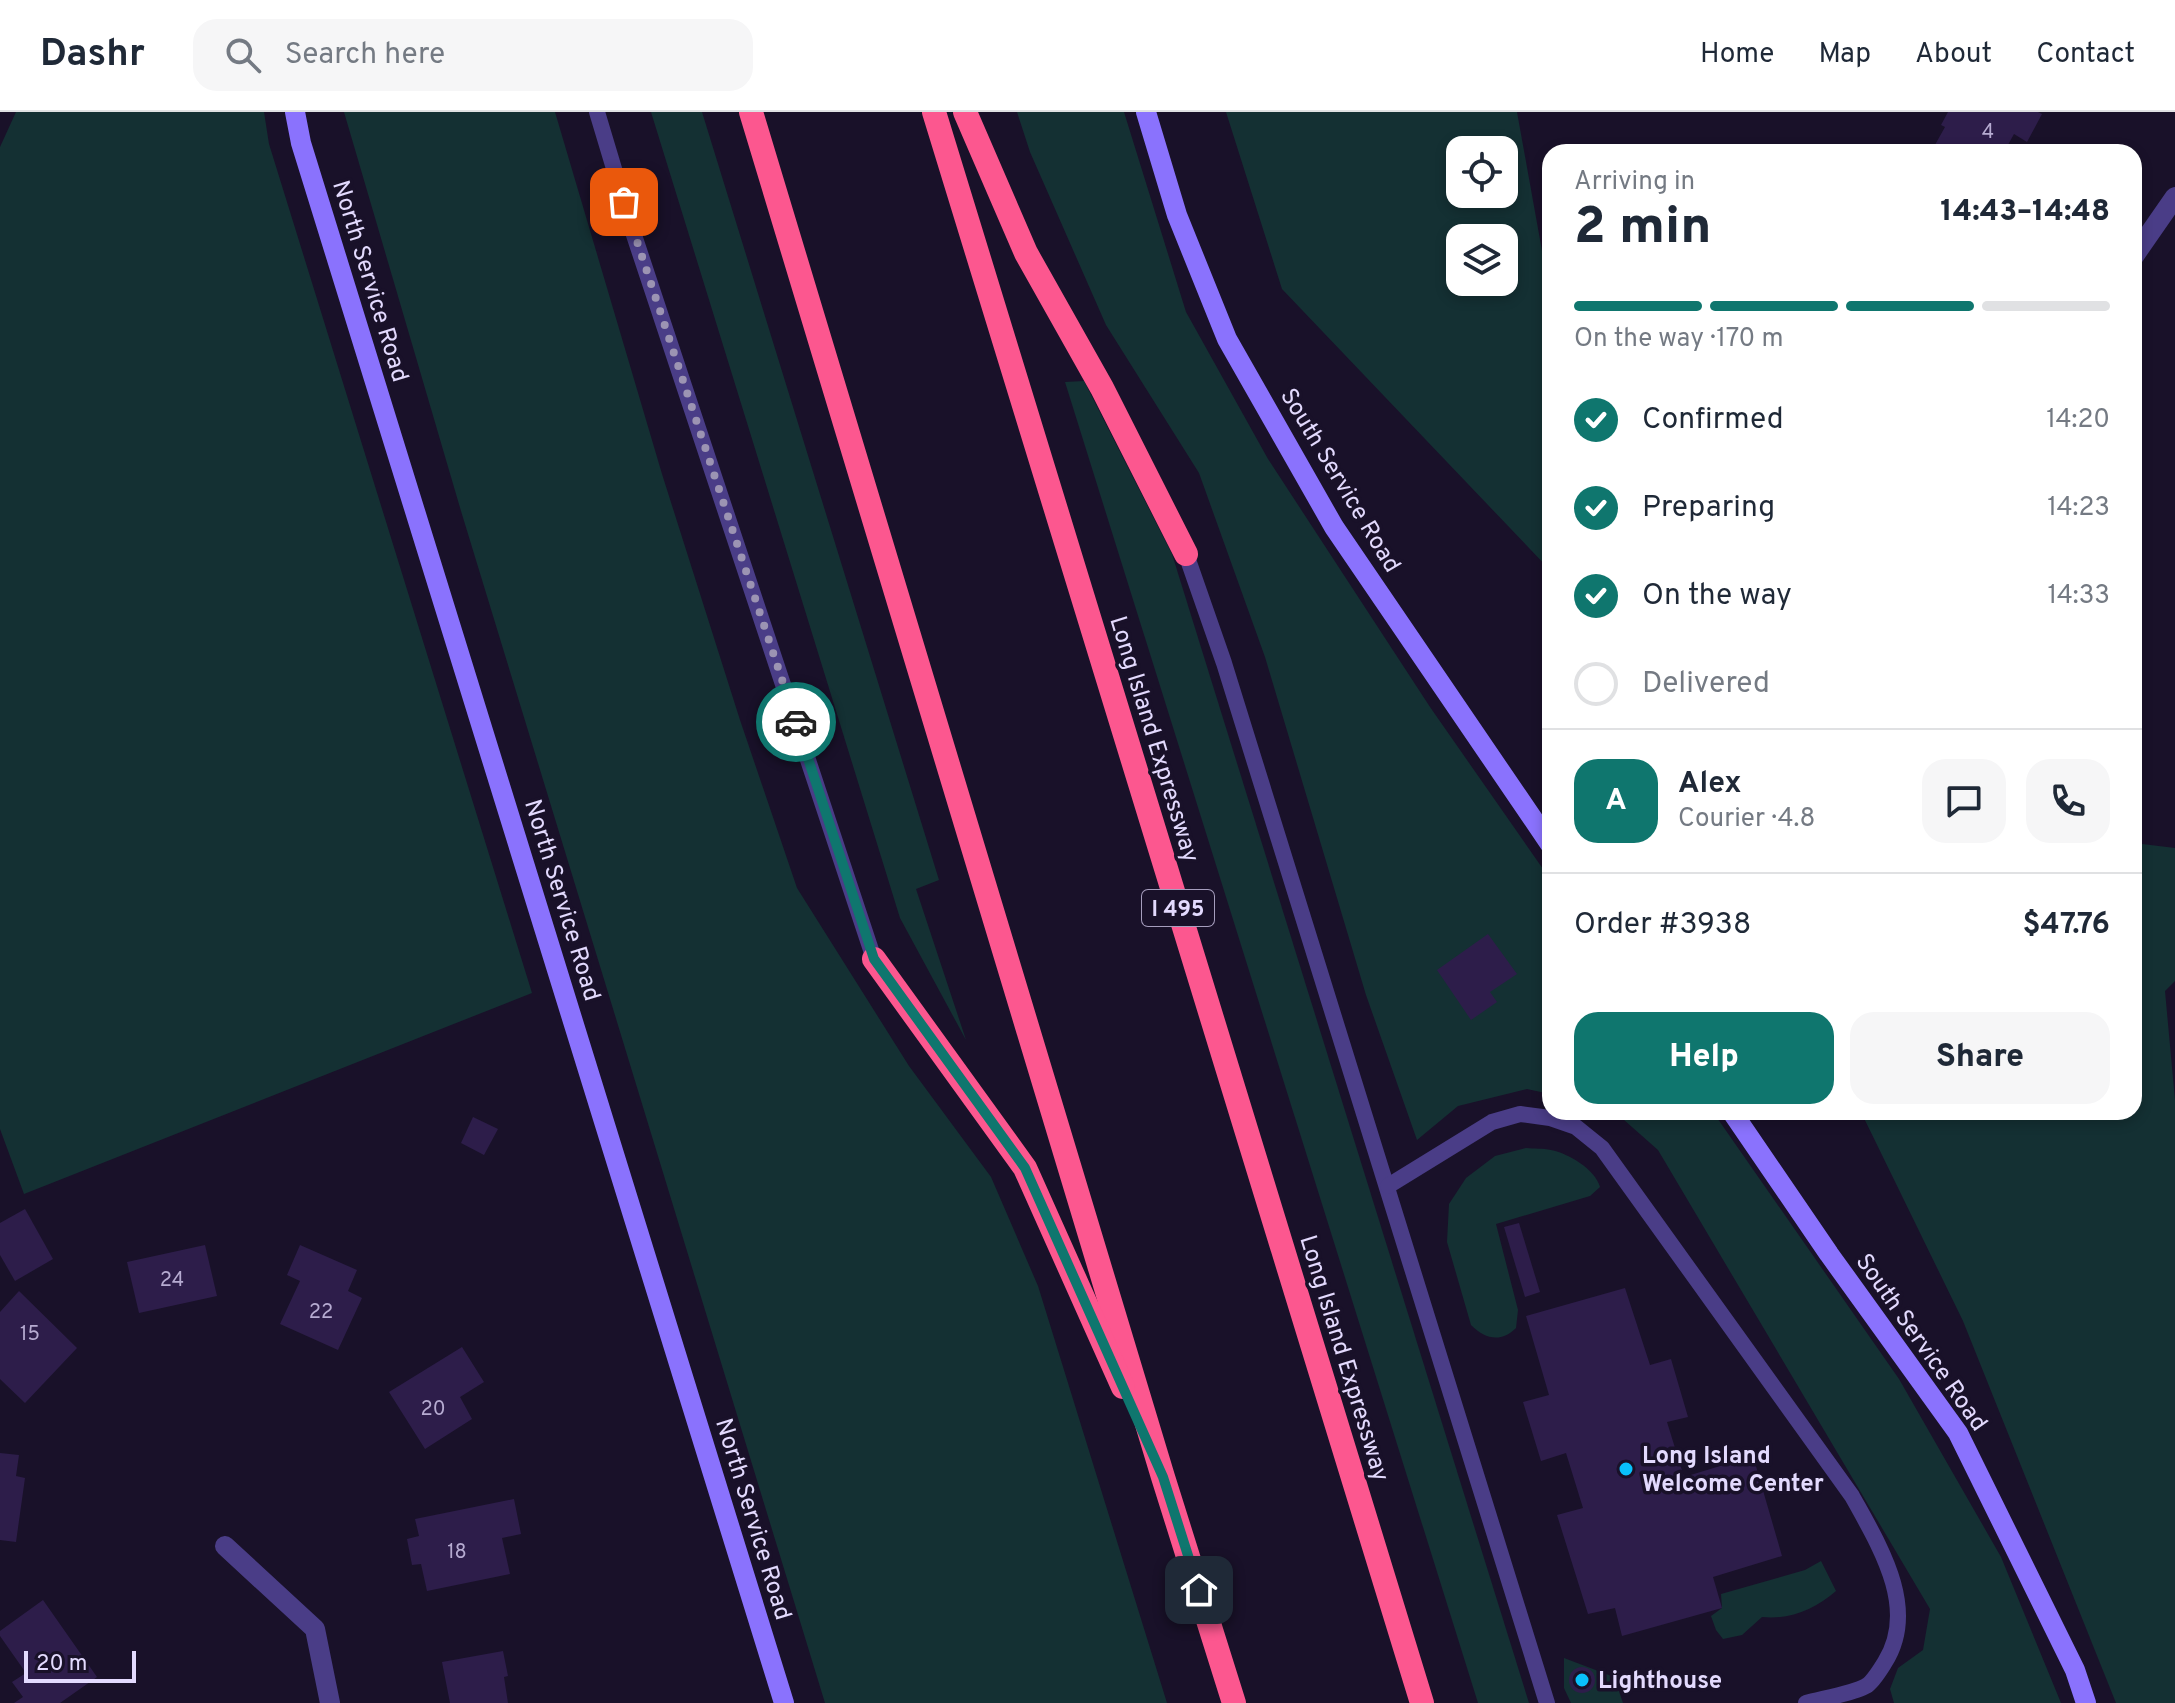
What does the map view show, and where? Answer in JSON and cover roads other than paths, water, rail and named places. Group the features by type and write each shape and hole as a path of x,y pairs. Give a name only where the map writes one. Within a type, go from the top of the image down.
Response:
{"highway":[{"path":"751,112 1234,1703"},
{"name":"Long Island Expressway","path":"934,112 1422,1703"},
{"path":"965,112 1026,253 1102,388 1186,554"},
{"path":"874,959 1025,1168 1163,1477"}],"main road":[{"name":"North Service Road","path":"295,112 311,174 784,1703"},
{"name":"South Service Road","path":"1146,112 1177,215 1227,339 1334,527 1542,832"},
{"name":"South Service Road","path":"1737,1120 1958,1433 2075,1670 2086,1703"}],"street":[{"path":"2142,244 2175,197"},
{"path":"225,1546 315,1629 330,1703"}],"lane":[{"path":"597,112 633,232 874,959"},
{"path":"1186,554 1224,663 1547,1703"},
{"path":"1388,1186 1492,1122 1520,1114 1542,1117"},
{"path":"1556,1120 1576,1127 1602,1148 1852,1496 1879,1545 1895,1591 1900,1625 1893,1650 1866,1686 1806,1703"}],"place":[{"name":"Long Island Welcome Center","path":"1626,1469"},
{"name":"Lighthouse","path":"1582,1680"}]}
